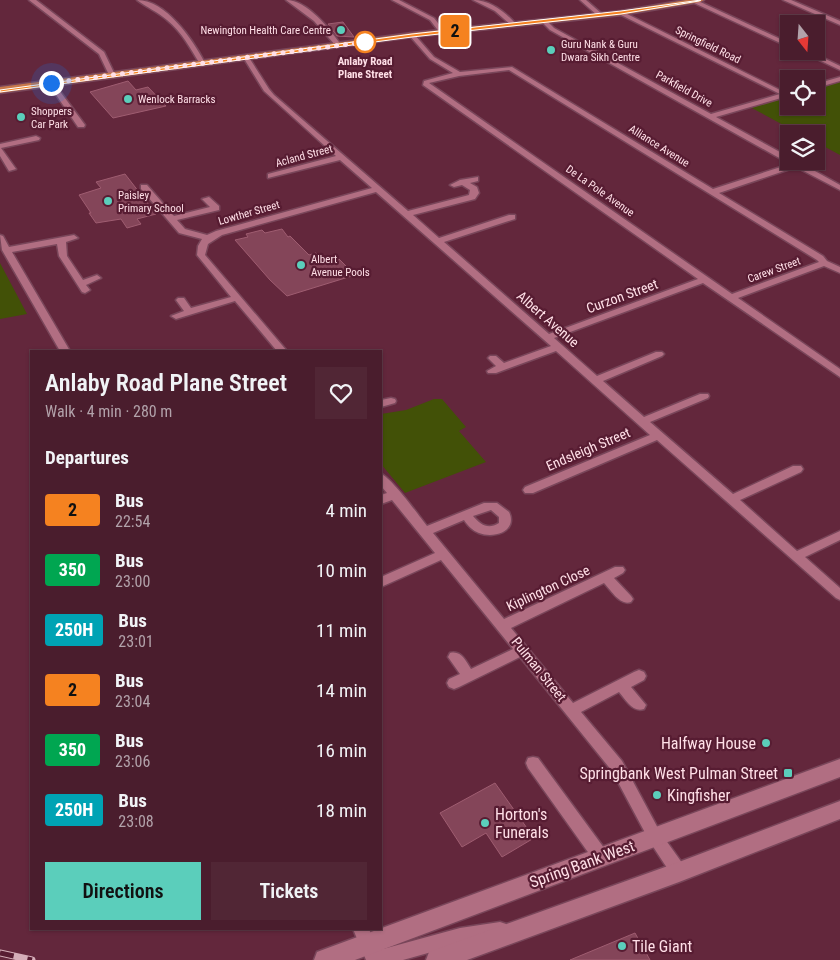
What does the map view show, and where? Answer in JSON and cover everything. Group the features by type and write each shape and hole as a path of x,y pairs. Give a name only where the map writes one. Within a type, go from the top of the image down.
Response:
{"main road":[{"path":"1,88 202,64 412,35 621,13 678,2 697,1"}],"street":[{"path":"32,0 102,53 112,75"},
{"path":"140,0 165,14 183,30 202,64"},
{"path":"289,0 304,8 320,21 338,45"},
{"path":"395,0 432,19 442,32"},
{"path":"476,0 498,10 513,24"},
{"path":"583,0 600,15"},
{"path":"786,0 840,23"},
{"path":"697,1 780,41"},
{"name":"Springfield Road","path":"621,13 780,91"},
{"name":"Parkfield Drive","path":"544,21 552,29 780,155"},
{"path":"412,35 432,58 459,74"},
{"name":"Albert Avenue","path":"246,57 266,90 840,595"},
{"path":"823,60 840,68"},
{"name":"Alliance Avenue","path":"459,74 510,68 820,258 824,263 840,270"},
{"name":"De La Pole Avenue","path":"459,74 426,82 426,84 840,374"},
{"path":"825,83 840,79"},
{"path":"51,83 81,125"},
{"path":"711,116 780,96"},
{"path":"12,169 0,148 36,138"},
{"name":"Acland Street","path":"271,176 342,158"},
{"path":"713,192 780,167"},
{"name":"Parkfield Drive","path":"807,170 840,188"},
{"path":"407,214 472,197 475,193 474,189 459,184 475,179"},
{"path":"144,187 173,219 182,232 207,238"},
{"name":"Lowther Street","path":"281,350 201,255 203,243 207,238 251,223 378,188"},
{"path":"173,219 216,208 206,199"},
{"path":"438,241 512,217"},
{"path":"0,238 64,350"},
{"path":"6,250 74,238"},
{"path":"61,240 63,256 83,287 97,278"},
{"name":"Carew Street","path":"731,298 824,263"},
{"name":"Curzon Street","path":"548,338 705,279"},
{"path":"176,316 236,298"},
{"path":"181,300 189,312"},
{"path":"492,371 558,347"},
{"path":"596,380 659,354"},
{"path":"493,358 502,367"},
{"path":"642,421 704,396"},
{"name":"Endsleigh Street","path":"529,490 658,435"},
{"path":"732,499 797,469"},
{"name":"Pulman Street","path":"382,479 617,766 655,837 679,872"},
{"path":"382,500 395,494"},
{"path":"425,532 466,515"},
{"path":"797,556 840,534"},
{"path":"382,582 444,554"},
{"name":"Kiplington Close","path":"503,626 618,570"},
{"name":"Kiplington Close","path":"606,577 627,599"},
{"path":"454,683 523,650"},
{"path":"455,656 469,676"},
{"path":"572,710 639,676"},
{"path":"622,686 640,705"},
{"path":"533,763 600,857"},
{"name":"Spring Bank West","path":"325,960 363,937 600,857 840,768"},
{"path":"437,960 679,872 840,810"},
{"path":"363,937 370,953 376,957 383,957 460,936 531,925"}],"green space":[{"path":"840,81 840,155 825,147 825,125 783,125 750,107 780,99 780,115 825,115 825,85"},
{"path":"0,263 27,314 0,319"},
{"path":"434,399 442,399 466,427 459,431 486,462 405,493 382,465 382,414 406,410"}],"building":[{"name":"Newington Health Care Centre","path":"343,22 354,37 337,36 328,24"},
{"name":"Wenlock Barracks","path":"128,81 136,90 148,87 166,106 113,118 90,92"},
{"name":"Paisley Primary School","path":"125,174 156,214 137,219 141,224 127,228 121,219 96,223 79,195 101,188 96,182"},
{"name":"Albert Avenue Pools","path":"282,229 288,237 290,236 309,255 316,253 325,262 339,259 355,275 287,296 270,280 235,240 248,237 246,234 262,230 265,233"},
{"name":"Horton's Funerals","path":"495,783 534,838 502,857 486,833 462,847 440,813"},
{"name":"Tile Giant","path":"635,933 650,960 570,960"}],"railway":[{"path":"0,953 32,960"}],"bus line":[{"name":"2","path":"0,90 412,35 621,13 699,0"}],"place":[{"name":"Newington Health Care Centre","path":"341,30"},
{"name":"Anlaby Road Plane Street","path":"365,42"},
{"name":"Guru Nank & Guru Dwara Sikh Centre","path":"551,50"},
{"name":"Wenlock Barracks","path":"128,99"},
{"name":"Shoppers Car Park","path":"21,117"},
{"name":"Paisley Primary School","path":"108,201"},
{"name":"Albert Avenue Pools","path":"301,265"},
{"name":"Halfway House","path":"766,743"},
{"name":"Springbank West Pulman Street","path":"788,773"},
{"name":"Kingfisher","path":"657,795"},
{"name":"Horton's Funerals","path":"485,823"},
{"name":"Tile Giant","path":"622,946"}],"route":[{"path":"51,83 365,42"}]}
